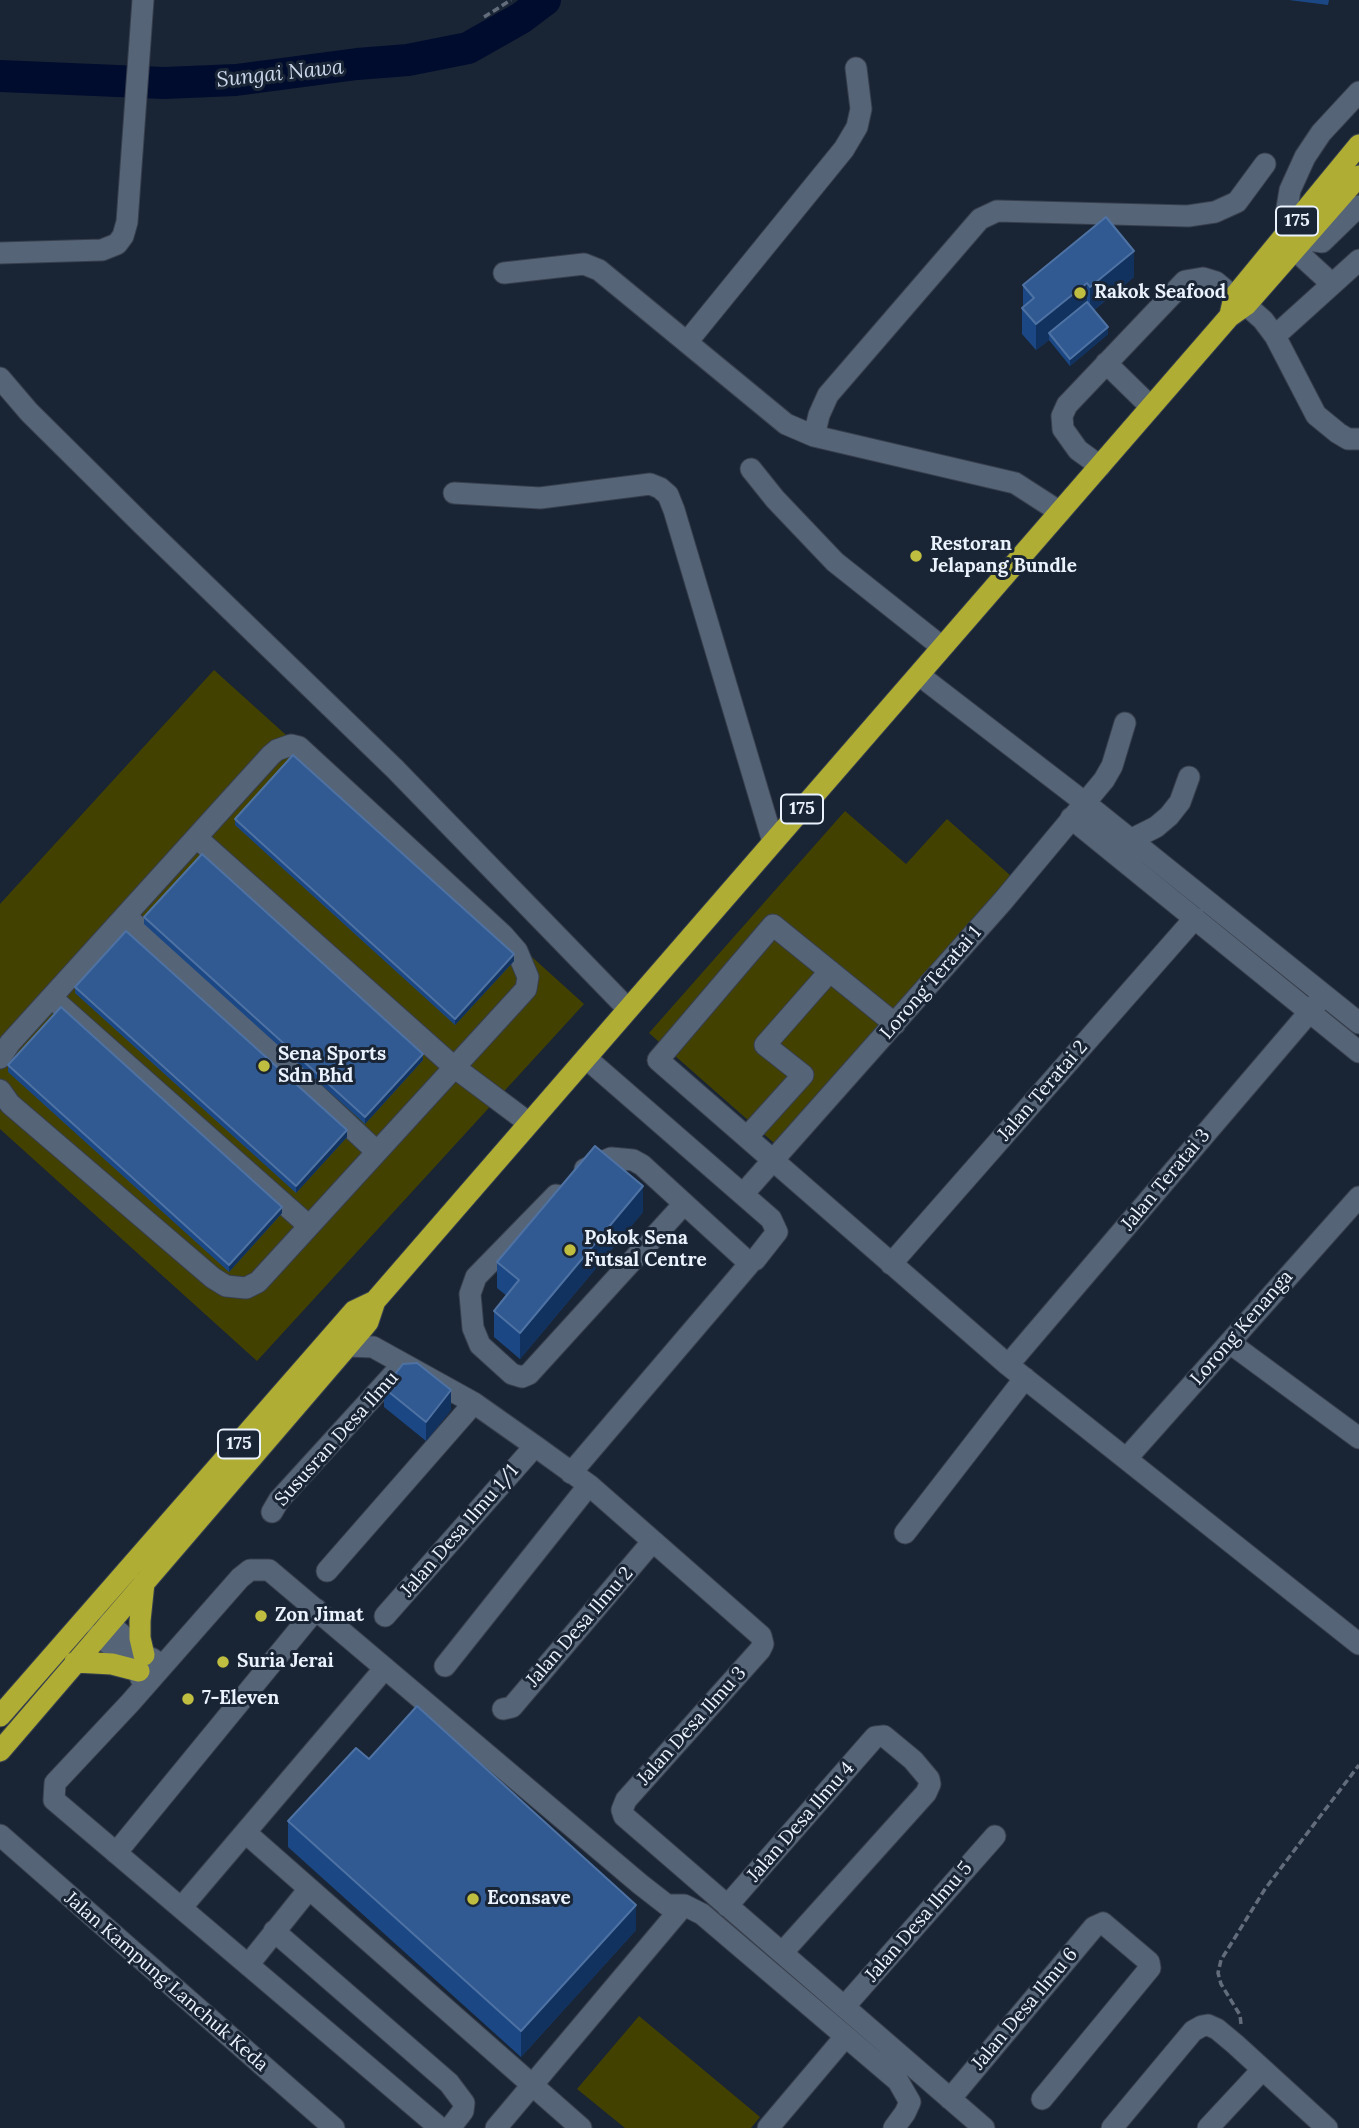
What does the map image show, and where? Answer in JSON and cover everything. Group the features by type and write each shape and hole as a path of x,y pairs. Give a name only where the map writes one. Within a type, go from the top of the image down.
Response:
{"highway":[{"name":"175","path":"1298,238 1359,145"},
{"name":"175","path":"0,1751 102,1627 144,1583 364,1327 375,1301 1236,306 1359,177"},
{"name":"175","path":"0,1716 354,1311 375,1301"},
{"path":"75,1662 112,1664 141,1672 139,1620 144,1583"},
{"path":"75,1630 102,1627 107,1594"}],"street":[{"path":"0,253 102,250 117,244 123,236 127,222 143,0"},
{"path":"687,342 844,149 857,127 861,109 856,68"},
{"path":"1332,284 1298,238 1287,208 1290,190 1305,157 1321,133 1359,92"},
{"path":"814,436 828,395 981,219 997,211 1188,216 1215,212 1237,202 1265,164"},
{"path":"1298,238 1322,242 1359,206"},
{"path":"1275,336 1359,260"},
{"path":"504,273 584,264 599,270 786,424 814,436 1015,483 1060,512"},
{"path":"1100,466 1078,450 1063,429 1062,416 1067,405 1190,278 1216,282 1236,306 1263,320 1275,336 1316,415 1348,439 1359,439"},
{"path":"1106,363 1151,407"},
{"path":"0,378 29,412 132,514 396,769 628,1009"},
{"path":"751,469 835,562 942,647"},
{"path":"454,493 540,498 650,484 668,495 773,842"},
{"path":"919,675 1078,810 1195,918 1359,1052"},
{"name":"Lorong Teratai 1","path":"743,1194 1003,901 1104,780 1112,766 1125,723"},
{"path":"0,1058 10,1043 277,750 291,745 299,747 503,935 517,951 528,977 526,989 258,1282 246,1288 226,1286 213,1278 10,1104 0,1090"},
{"path":"1130,840 1156,827 1169,816 1180,802 1189,776"},
{"path":"1078,810 1130,840 1324,995 1356,1016"},
{"path":"197,838 454,1067 529,1124"},
{"path":"126,916 376,1151"},
{"name":"Jalan Teratai 2","path":"891,1264 1195,918"},
{"path":"895,1024 773,925 658,1060 1016,1372 1358,1640"},
{"path":"747,1137 803,1075 765,1045 830,971"},
{"name":"Jalan Teratai 3","path":"905,1533 1016,1372 1324,995"},
{"path":"51,998 309,1226"},
{"path":"571,1473 775,1236 777,1229 771,1219 586,1058"},
{"path":"684,1204 529,1374 522,1377 512,1374 475,1338 469,1306 476,1277 574,1177 586,1167 611,1157 633,1160 684,1204 743,1258 752,1261"},
{"name":"Lorong Kenanga","path":"1126,1459 1359,1197"},
{"path":"364,1327 373,1347"},
{"path":"1230,1343 1359,1438"},
{"path":"347,1346 373,1347 474,1404 589,1485 653,1541"},
{"name":"Sususran Desa Ilmu","path":"272,1512 279,1500 402,1365"},
{"path":"327,1571 474,1404"},
{"name":"Jalan Desa Ilmu 1/1","path":"385,1616 535,1446"},
{"path":"445,1666 589,1485"},
{"name":"Jalan Desa Ilmu 3","path":"653,1541 758,1632 764,1644 626,1800 623,1813 727,1906"},
{"name":"Jalan Desa Ilmu 2","path":"503,1710 512,1707 653,1541"},
{"path":"141,1672 176,1651 250,1570 269,1570 654,1895 667,1905 684,1905 702,1914 898,2081 908,2095 909,2102 894,2128"},
{"path":"116,1853 316,1609"},
{"path":"102,1627 141,1672"},
{"path":"176,1651 141,1672 55,1783 54,1800 440,2128"},
{"path":"181,1908 385,1668"},
{"name":"Jalan Desa Ilmu 4","path":"727,1906 875,1737 884,1736 914,1760 929,1779 928,1789 782,1953"},
{"path":"246,1833 581,2128"},
{"name":"Jalan Kampung Lanchuk Keda","path":"0,1835 334,2128"},
{"name":"Jalan Desa Ilmu 5","path":"844,2007 995,1836"},
{"path":"248,1965 309,1889"},
{"path":"496,2128 684,1905"},
{"path":"727,1906 984,2128"},
{"name":"Jalan Desa Ilmu 6","path":"950,2099 1094,1927 1103,1923 1149,1962 1150,1968 1042,2099"},
{"path":"274,1931 449,2083 464,2103 463,2110 450,2128"},
{"path":"1112,2128 1194,2031 1202,2026 1217,2029 1235,2044 1316,2124"},
{"path":"768,2128 845,2037"},
{"path":"1208,2128 1262,2070"}],"path":[{"path":"484,18 511,0"},
{"path":"1235,2044 1241,2026 1240,2015 1221,1984 1218,1973 1221,1959 1265,1889 1359,1765"}],"shaded area":[{"name":"Sena Sports Sdn Bhd","path":"214,670 584,1004 257,1361 0,1129 0,904"},
{"path":"845,811 906,864 947,819 1011,876 774,1143 649,1033"},
{"path":"639,2016 760,2117 751,2128 625,2128 577,2089"}],"building":[{"path":"1106,217 1134,251 1090,287 1087,283 1036,324 1022,308 1034,298 1023,285"},
{"name":"Rakok Seafood","path":"1087,302 1108,327 1070,359 1049,333"},
{"path":"293,755 514,954 455,1019 235,819"},
{"path":"202,854 423,1054 365,1117 144,917"},
{"path":"126,931 347,1130 296,1186 75,987"},
{"path":"61,1007 282,1207 229,1265 8,1065"},
{"name":"Pokok Sena Futsal Centre","path":"595,1146 643,1186 520,1333 494,1311 519,1280 497,1262"},
{"path":"417,1363 451,1390 426,1422 384,1388 403,1364"},
{"name":"Econsave","path":"417,1706 636,1905 521,2031 288,1821 356,1748 369,1759"}],"waterway":[{"name":"Sungai Nawa","path":"0,76 164,83 236,80 408,60 468,48 521,18 545,0"}],"place":[{"name":"Rakok Seafood","path":"1080,293"},
{"name":"Restoran Jelapang Bundle","path":"916,556"},
{"name":"Sena Sports Sdn Bhd","path":"264,1066"},
{"name":"Pokok Sena Futsal Centre","path":"570,1250"},
{"name":"Zon Jimat","path":"261,1616"},
{"name":"Suria Jerai","path":"223,1662"},
{"name":"7-Eleven","path":"188,1699"},
{"name":"Econsave","path":"473,1899"}]}
